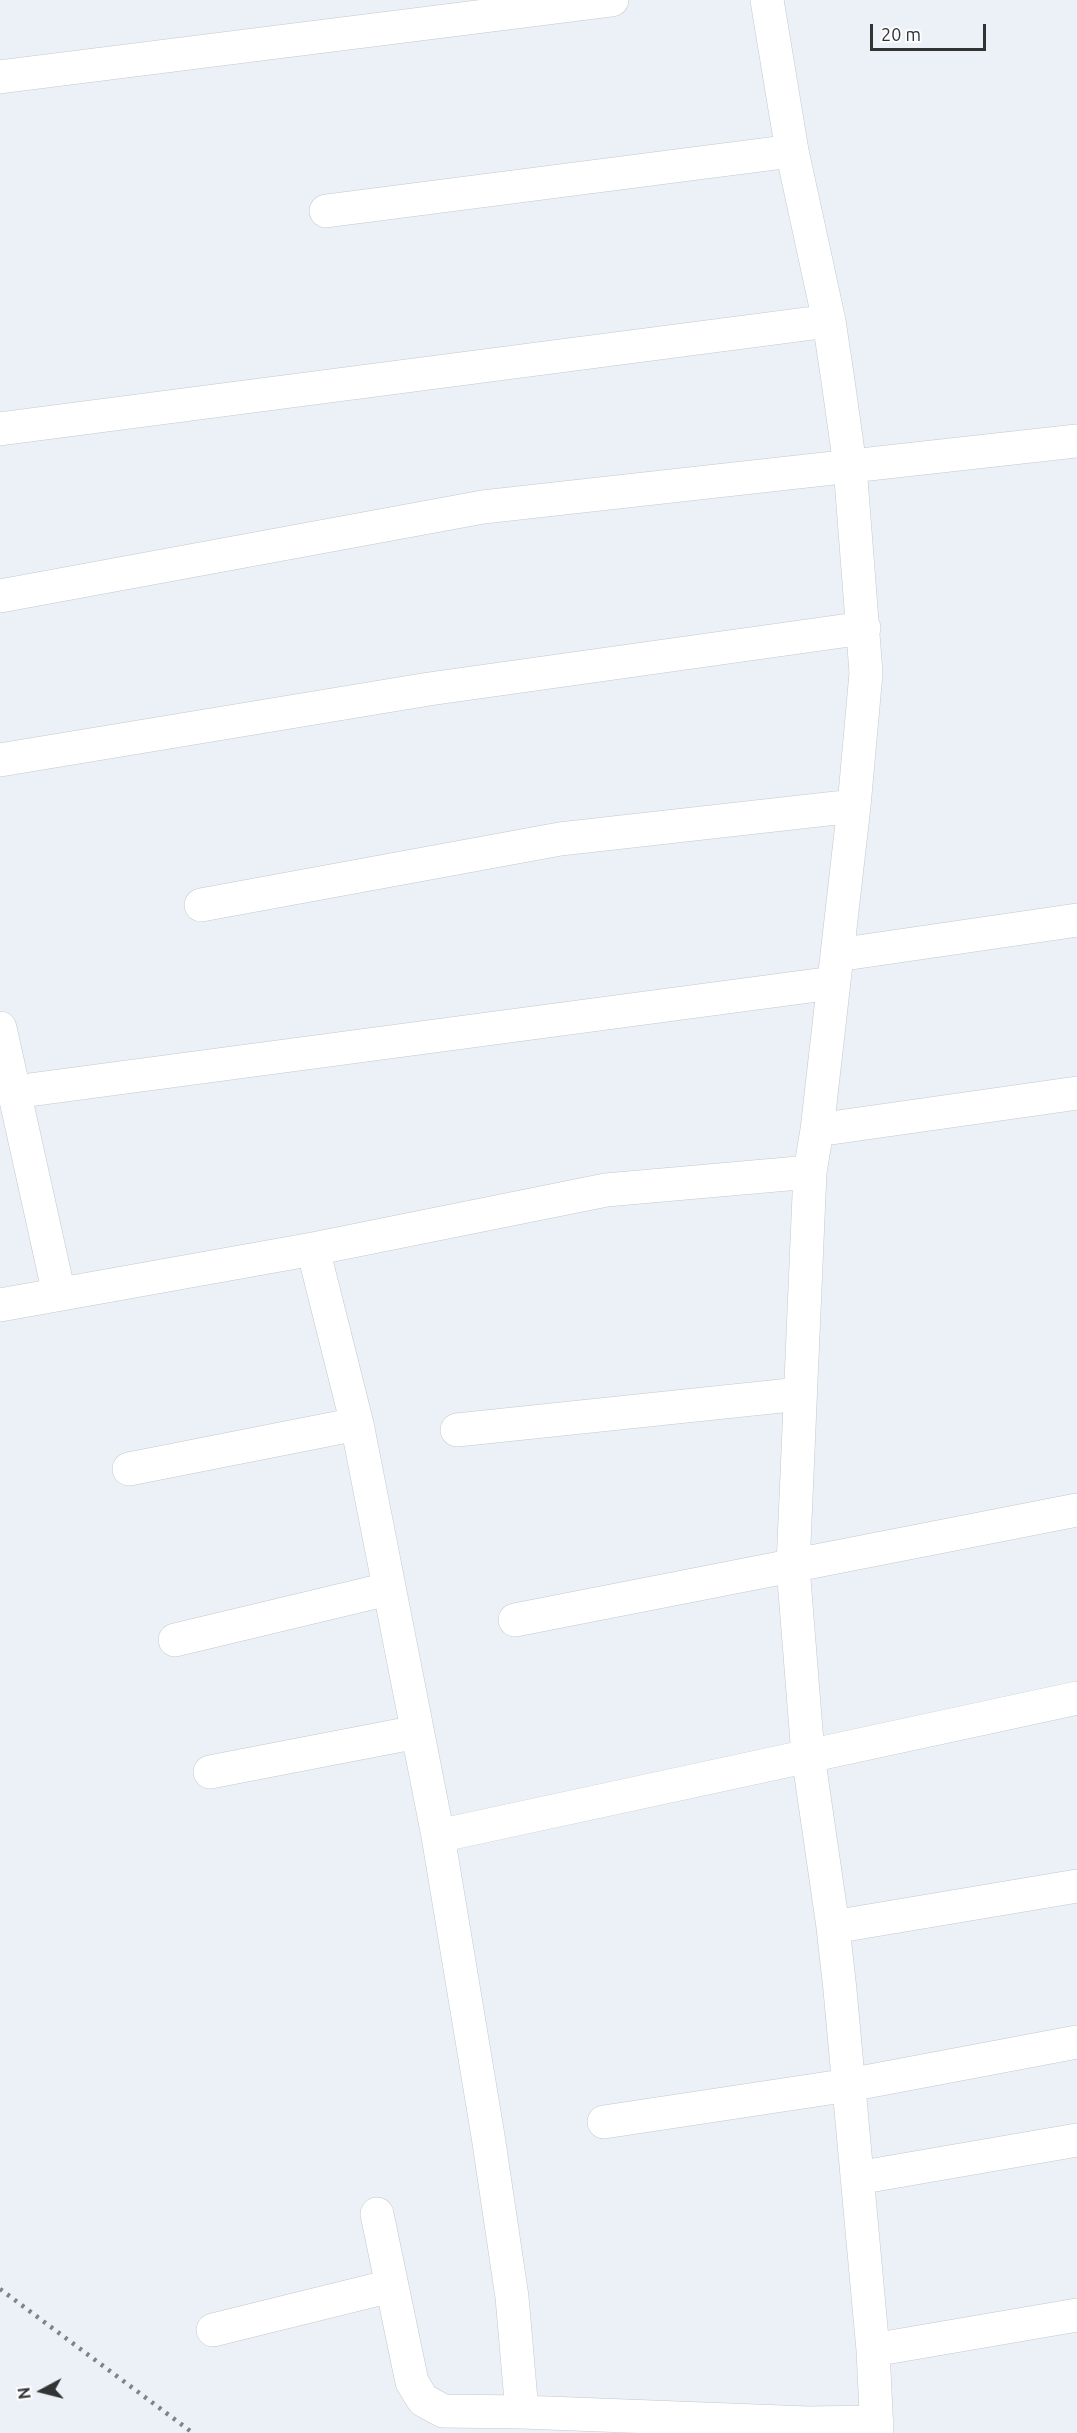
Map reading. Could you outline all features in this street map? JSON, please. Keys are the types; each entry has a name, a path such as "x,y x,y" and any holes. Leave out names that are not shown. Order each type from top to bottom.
{"street":[{"path":"0,78 612,0"},
{"path":"377,2214 412,2382 423,2400 443,2411 522,2412 877,2427 873,2350 849,2085 833,1927 808,1755 793,1567 810,1172 817,1130 854,806 866,673 864,628 850,466 829,321 792,151 767,0"},
{"path":"326,211 792,151"},
{"path":"0,429 829,321"},
{"path":"0,596 483,507 1077,441"},
{"path":"0,760 429,689 864,628"},
{"path":"201,904 560,839 854,806"},
{"path":"14,1092 835,969 1077,920"},
{"path":"0,1028 59,1294"},
{"path":"817,1130 1077,1093"},
{"path":"0,1305 313,1249 606,1190 810,1172"},
{"path":"313,1249 357,1424 438,1836 488,2136 512,2297 522,2412"},
{"path":"457,1430 800,1394"},
{"path":"129,1469 357,1424"},
{"path":"515,1620 1077,1510"},
{"path":"175,1640 388,1589"},
{"path":"438,1836 1077,1698"},
{"path":"210,1772 417,1731"},
{"path":"833,1927 1077,1886"},
{"path":"604,2122 849,2085 1077,2042"},
{"path":"857,2178 1077,2140"},
{"path":"213,2330 391,2286"},
{"path":"873,2350 1077,2315"}],"railway":[{"path":"0,2289 193,2433"}]}
